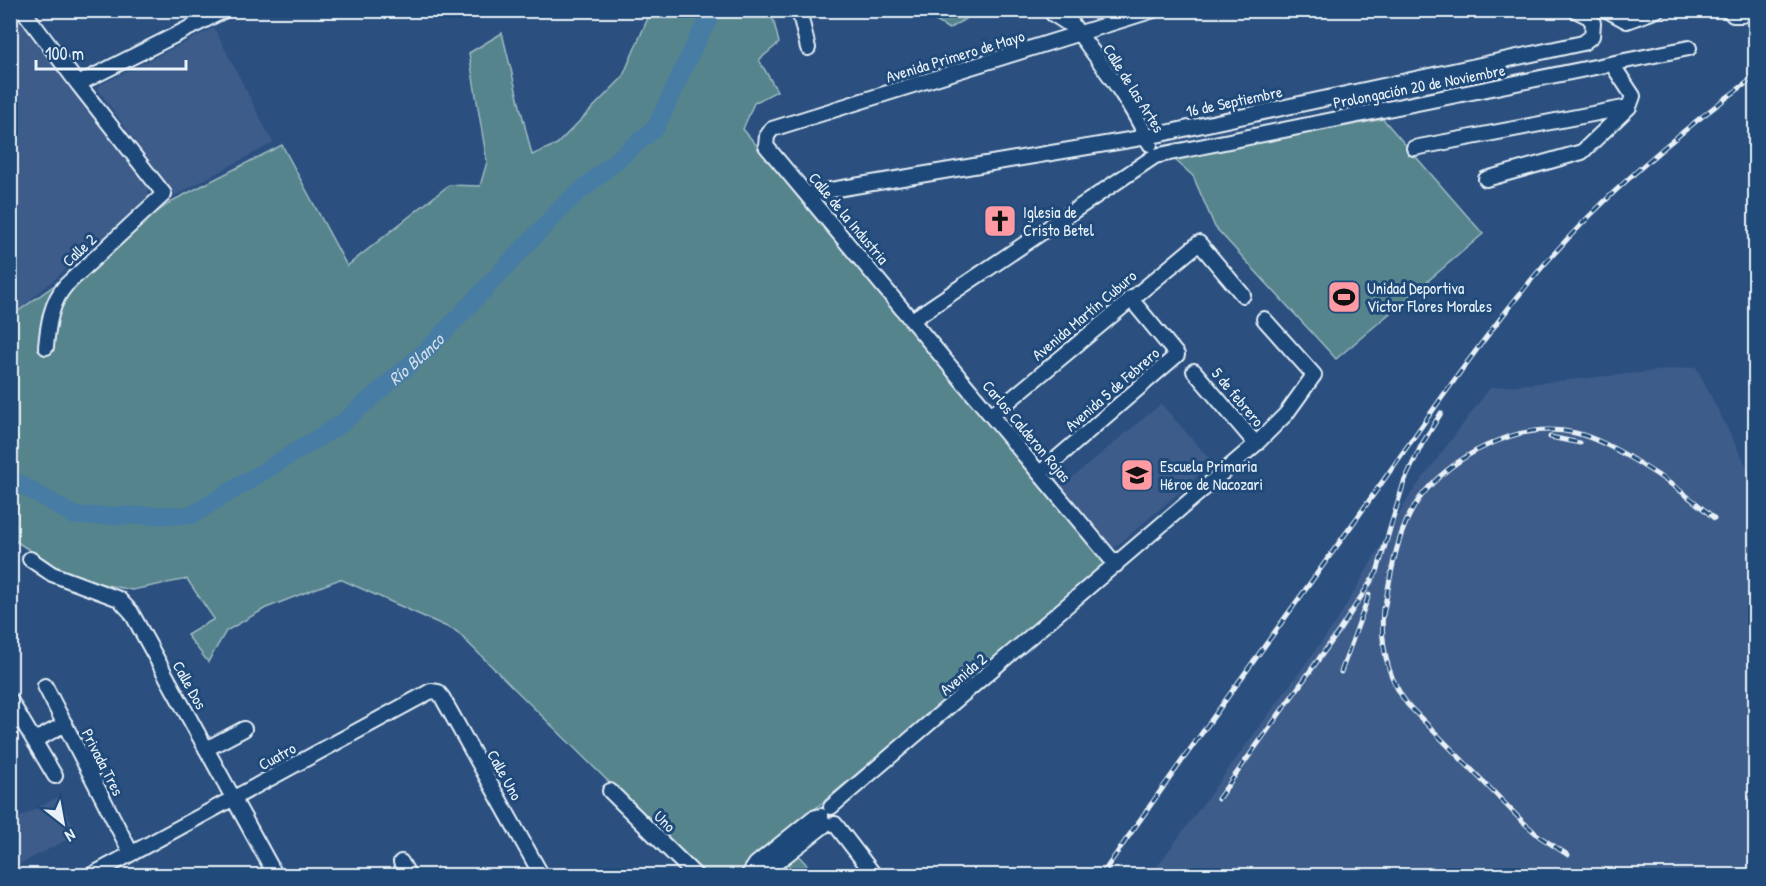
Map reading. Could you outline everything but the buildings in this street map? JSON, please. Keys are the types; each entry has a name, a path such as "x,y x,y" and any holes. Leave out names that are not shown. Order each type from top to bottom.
{"street":[{"path":"23,10 78,84 225,10"},
{"path":"799,10 808,48"},
{"path":"1050,10 1077,31"},
{"name":"Calle de las Artes","path":"1062,10 1121,93 1147,137 1155,156"},
{"name":"Avenida Primero de Mayo","path":"767,136 772,129 1077,31 1154,10"},
{"name":"16 de Septiembre","path":"807,194 1147,137 1583,44 1592,36 1593,23 1575,10"},
{"path":"1607,10 1627,21 1657,10"},
{"path":"1731,13 1742,15 1754,10"},
{"name":"Prolongación 20 de Noviembre","path":"1155,156 1689,48"},
{"path":"1485,179 1582,152 1629,107 1633,96 1612,64"},
{"name":"Calle 2","path":"46,347 48,326 57,295 164,194 78,84"},
{"path":"1414,148 1629,107"},
{"name":"Calle de la Industria","path":"767,136 766,146 912,320"},
{"path":"912,320 1155,156"},
{"name":"Avenida Martín Cuburo","path":"992,414 1199,243 1243,296"},
{"name":"Avenida 5 de Febrero","path":"1040,473 1177,354 1130,298"},
{"name":"Carlos Calderon Rojas","path":"912,320 1116,565"},
{"name":"Avenida 2","path":"828,818 1256,444 1286,414 1314,375 1264,320"},
{"name":"5 de febrero","path":"1194,371 1256,444"},
{"name":"Calle Dos","path":"30,559 52,574 119,599 125,604 276,876"},
{"name":"Privada Tres","path":"45,686 131,853"},
{"name":"Cuatro","path":"90,876 431,691 438,692"},
{"name":"Calle Uno","path":"438,692 542,876"},
{"path":"10,700 55,776"},
{"path":"34,738 41,737 65,724"},
{"path":"207,749 244,729"},
{"name":"Uno","path":"610,791 696,876"},
{"path":"748,876 756,864 813,818 828,818"},
{"path":"763,876 767,870 828,818"},
{"path":"828,818 875,876"},
{"path":"402,862 409,876"}],"shaded area":[{"path":"13,10 146,185 148,198 145,203 11,316 10,11"},
{"path":"214,28 273,143 174,196 98,89 100,85"},
{"path":"1696,367 1755,483 1755,875 1151,875 1337,621 1411,494 1490,388"},
{"name":"Escuela Primaria Héroe de Nacozari","path":"1161,404 1213,463 1112,550 1061,487"},
{"path":"58,797 78,834 14,867 11,861 11,822"}],"green space":[{"path":"972,10 976,12 949,29 921,11"},
{"path":"651,11 777,11 772,14 779,43 759,60 777,91 754,103 743,129 1106,565 736,875 703,875 456,631 340,579 266,608 226,631 208,662 187,635 214,619 187,579 132,590 86,581 52,565 11,538 10,317 174,200 282,145 347,266 449,185 480,186 487,162 469,53 502,33 532,155 557,144 622,78"},
{"name":"Unidad Deportiva Víctor Flores Morales","path":"1383,119 1483,234 1336,359 1215,227 1193,176 1174,159"},
{"path":"797,854 816,875 773,875 780,866"}],"waterway":[{"name":"Río Blanco","path":"10,478 75,516 192,515 341,424 429,348 566,203 656,127 700,34 715,10"}],"railway":[{"path":"1101,876 1459,374 1532,279 1609,196 1695,122 1756,76"},
{"path":"1218,799 1339,631 1377,572 1404,482 1422,444 1441,413"},
{"path":"1383,615 1400,538 1415,505 1442,474 1472,453 1508,437 1526,432 1560,430 1591,438 1621,452 1658,475 1714,518"},
{"path":"1550,437 1580,443"},
{"path":"1341,672 1369,595"},
{"path":"1383,608 1386,659 1394,683 1408,705 1522,821 1540,837 1568,855"}],"place":[{"name":"Iglesia de Cristo Betel","path":"1000,221"},
{"name":"Unidad Deportiva Víctor Flores Morales","path":"1344,297"},
{"name":"Escuela Primaria Héroe de Nacozari","path":"1137,475"}]}
